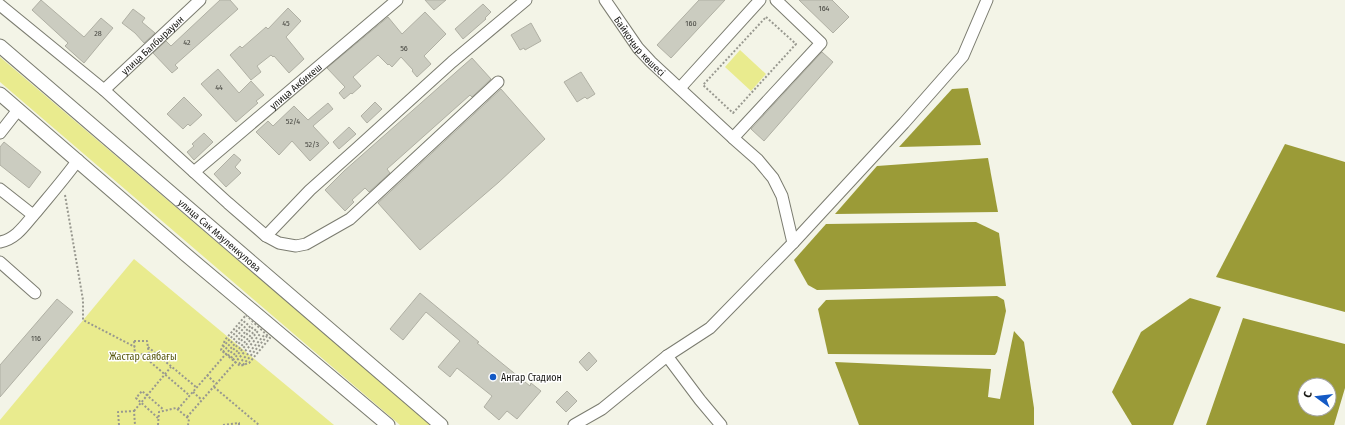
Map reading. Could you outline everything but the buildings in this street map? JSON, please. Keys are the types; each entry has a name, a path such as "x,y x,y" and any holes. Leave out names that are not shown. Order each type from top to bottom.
{"main road":[{"name":"улица Сак Мауленкулова","path":"0,46 441,425"},
{"path":"0,94 388,425"}],"street":[{"name":"улица Балбырауын","path":"104,90 200,0"},
{"name":"улица Акбикеш","path":"194,172 397,0"},
{"path":"266,236 310,190 452,62 526,0"},
{"name":"Байқоңыр көшесі","path":"605,0 638,48 651,62 758,160 773,178 782,196 793,243"},
{"path":"680,88 760,0"},
{"path":"733,138 821,42 776,0"},
{"path":"574,425 602,409 667,356 710,328 793,243 904,123 963,56 987,0"},
{"path":"3,4 104,90 266,236 279,243 296,246 306,244 350,219 498,82"},
{"path":"0,133 18,110"},
{"path":"0,242 6,241 17,234 62,182 78,160"},
{"path":"0,189 33,215"},
{"path":"0,262 35,293"},
{"path":"667,356 721,425"}],"path":[{"path":"766,17 796,44 733,113 704,85 766,17"},
{"path":"62,182 83,300 83,320 135,347"},
{"path":"220,350 225,340 246,315"},
{"path":"220,350 248,318"},
{"path":"178,409 251,320"},
{"path":"224,353 256,324"},
{"path":"228,356 256,324"},
{"path":"234,361 256,324"},
{"path":"187,417 216,384 260,329"},
{"path":"234,361 263,331"},
{"path":"234,361 265,333"},
{"path":"242,365 268,336"},
{"path":"220,350 240,366 249,363 270,338"},
{"path":"134,341 147,341 149,354 135,354 135,347 134,341"},
{"path":"148,347 196,388"},
{"path":"142,354 190,395"},
{"path":"119,425 118,412 134,411 171,367"},
{"path":"207,375 216,384"},
{"path":"214,386 259,425"},
{"path":"158,418 136,398 142,391 164,410"},
{"path":"193,392 202,400"},
{"path":"158,425 159,412 176,408 189,419 188,425"},
{"path":"134,411 135,425"},
{"path":"223,425 239,423 239,425"}],"green space":[{"path":"740,50 766,74 751,91 725,67"},
{"path":"0,57 431,425 400,425 0,82"},
{"name":"Жастар саябағы","path":"134,259 334,425 0,425 0,420"}],"shaded area":[{"path":"968,88 981,145 899,147 952,89"},
{"path":"1285,144 1345,162 1345,312 1216,277"},
{"path":"988,158 998,212 835,214 877,166"},
{"path":"976,222 999,233 1006,286 817,290 808,285 794,260 826,224"},
{"path":"997,296 1004,300 1006,311 997,352 995,355 828,354 818,309 826,300"},
{"path":"1190,298 1221,307 1173,425 1132,425 1112,392 1141,332"},
{"path":"1243,318 1345,344 1345,388 1337,415 1337,377 1297,377 1297,417 1336,417 1334,425 1206,425"},
{"path":"1014,331 1024,342 1034,408 1034,425 859,425 835,362 991,369 988,397 1000,399"}],"place":[{"name":"Ангар Стадион","path":"493,377"}]}
